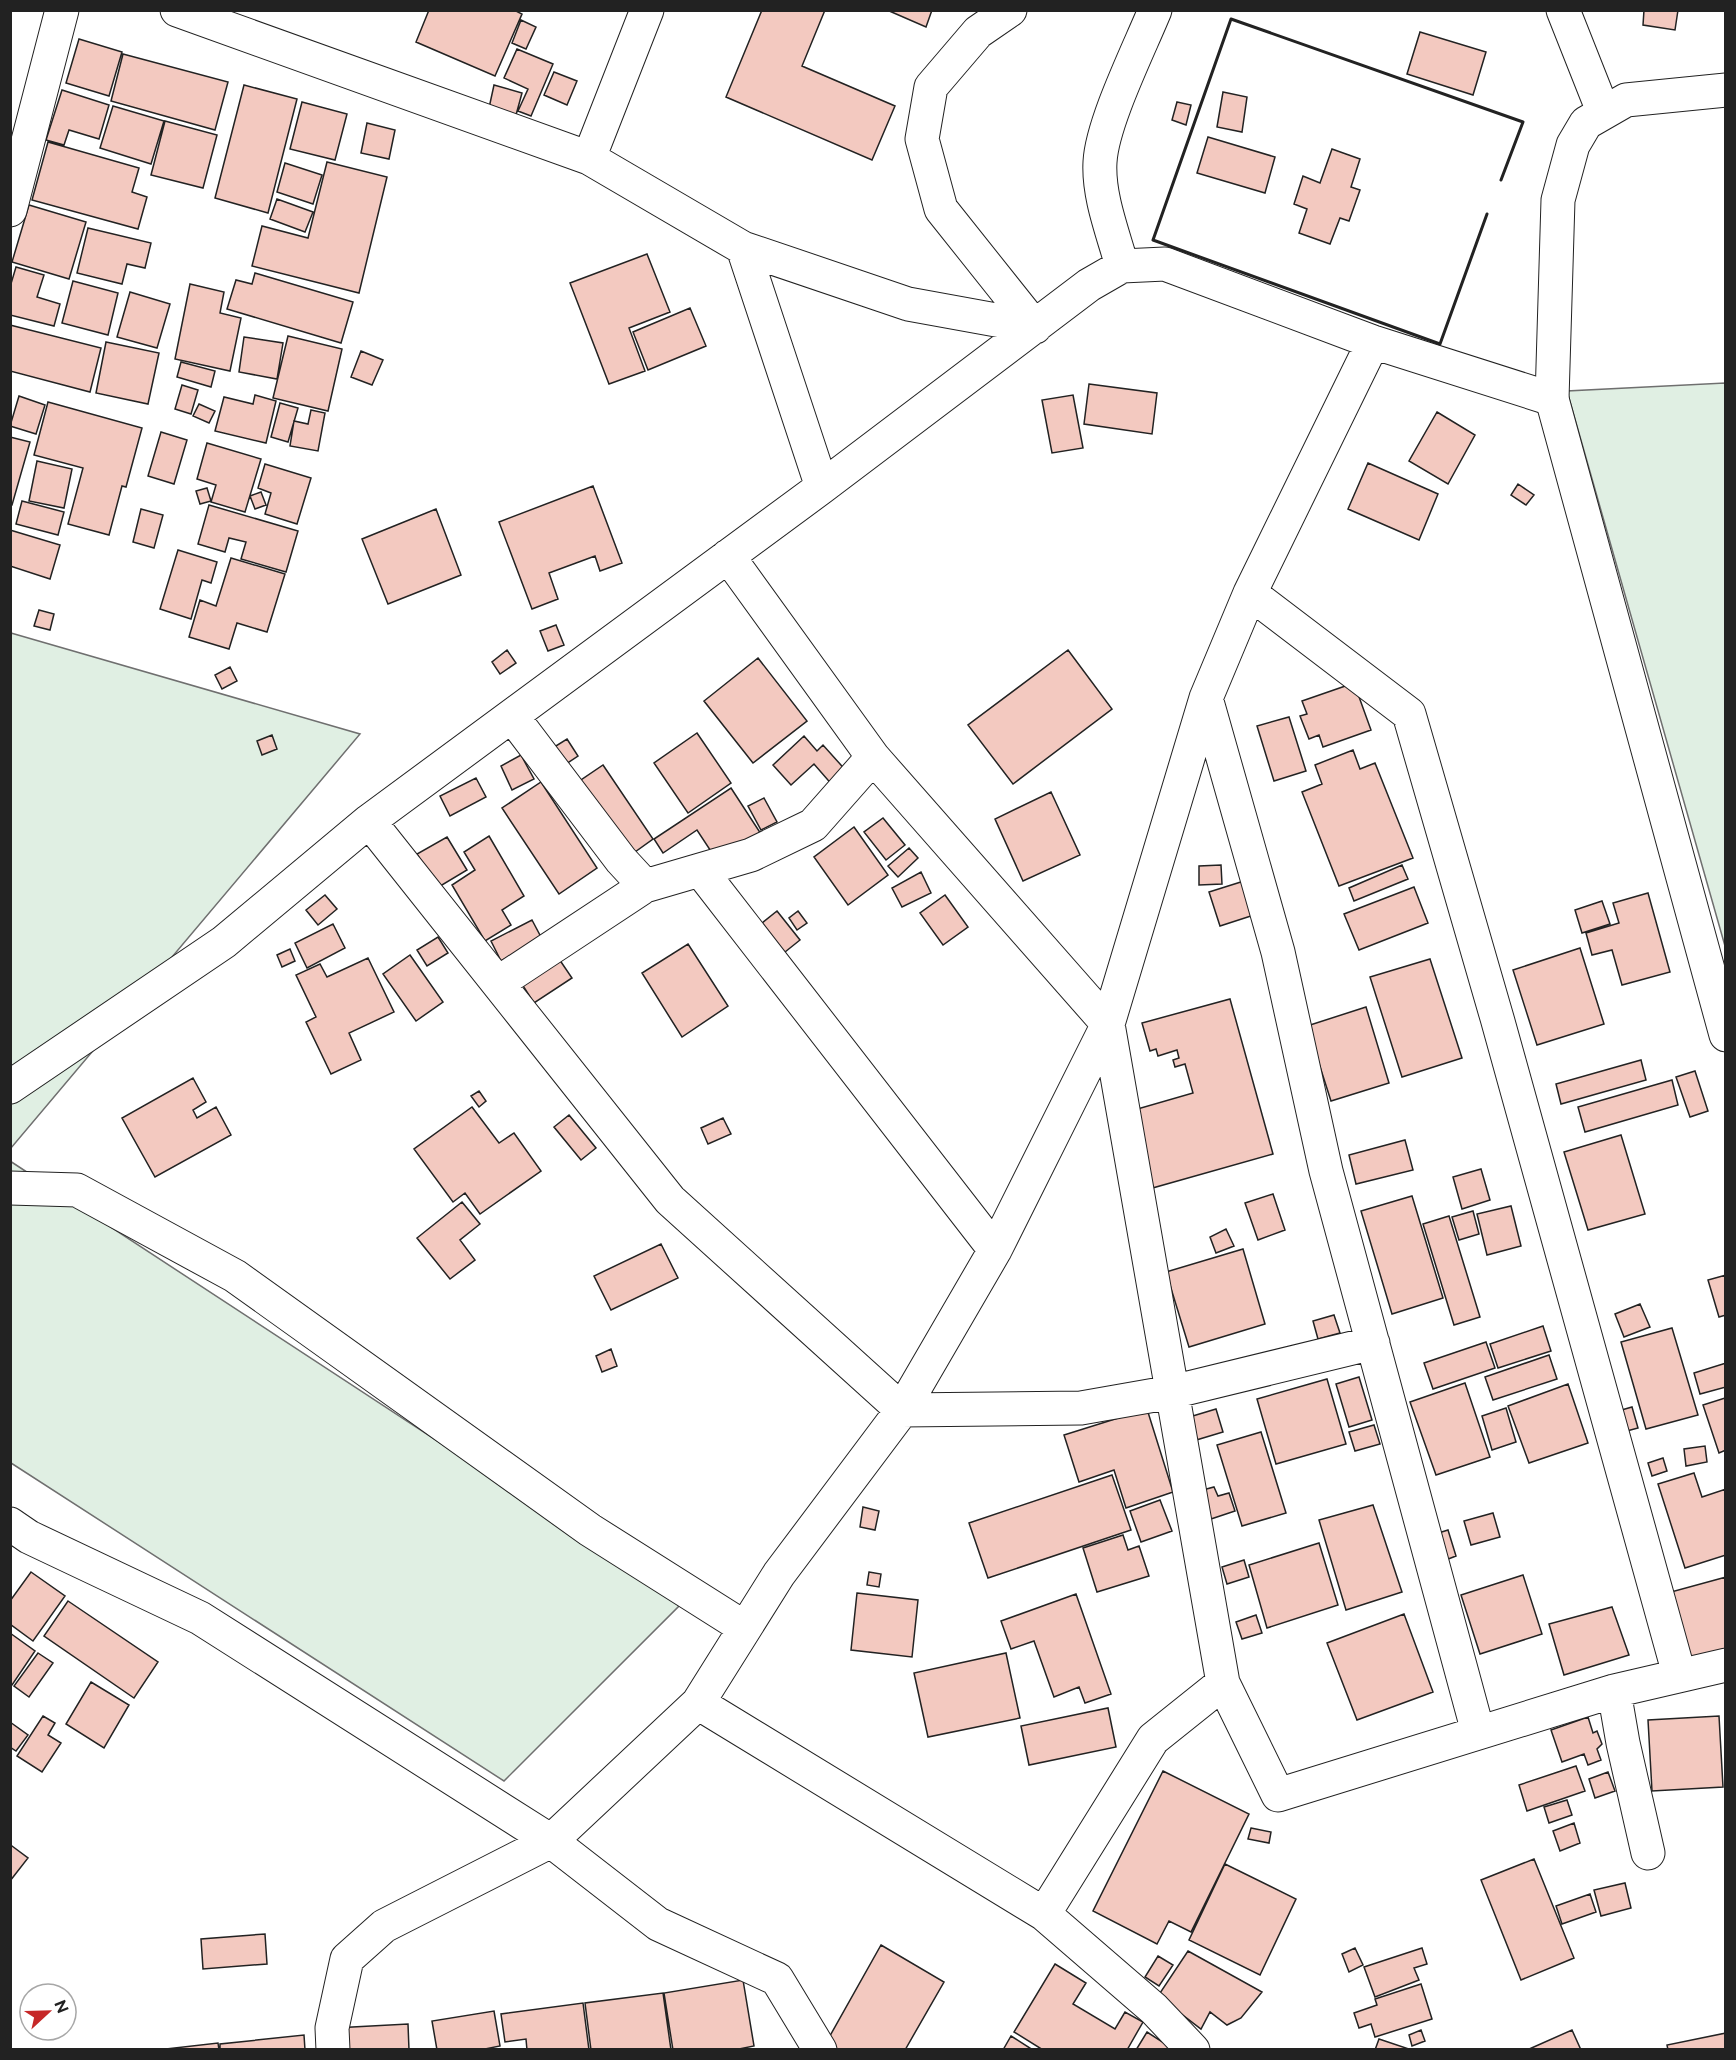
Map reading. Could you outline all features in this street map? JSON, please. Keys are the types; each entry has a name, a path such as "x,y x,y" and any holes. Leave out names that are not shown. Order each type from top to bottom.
{"street":[{"path":"10,210 62,10"},
{"path":"177,10 589,158 743,248 908,304 1035,327"},
{"path":"589,158 647,10"},
{"path":"1010,10 978,32 931,87 922,139 941,209 1035,327"},
{"path":"1122,266 1104,202 1100,162 1111,120 1155,10"},
{"path":"1563,10 1603,111"},
{"path":"1725,90 1635,98 1603,111 1586,123 1573,145 1558,200 1552,399 1725,1035"},
{"path":"743,248 822,487"},
{"path":"10,1087 224,942 369,821 822,487 1089,285 1122,266 1165,264 1373,342 1552,399"},
{"path":"333,2049 332,2028 348,1959 384,1926 551,1841 698,1703 779,1574 902,1410 995,1250 1108,1024 1206,698 1250,593 1373,342"},
{"path":"728,556 873,758 1108,1024 1223,1683 1278,1795 1614,1690 1725,1665"},
{"path":"1250,593 1408,714 1500,1030 1679,1674"},
{"path":"1206,698 1278,952 1326,1171 1478,1732"},
{"path":"512,716 621,860 645,886"},
{"path":"498,983 645,886 751,855 813,825 873,758"},
{"path":"369,821 670,1200 902,1410 1081,1408 1172,1392 1374,1343"},
{"path":"700,871 995,1250"},
{"path":"10,1188 77,1190 235,1276 590,1530 745,1628"},
{"path":"10,1524 29,1537 200,1618 551,1841 658,1924 777,1979 820,2049"},
{"path":"1044,1914 1153,1739 1223,1683"},
{"path":"1614,1690 1623,1743 1648,1852"},
{"path":"698,1703 1044,1914 1154,2009 1193,2049"}],"green space":[{"path":"1725,383 1725,946 1567,391"},
{"path":"11,633 360,734 11,1148"},
{"path":"10,1161 683,1602 504,1781 11,1463"}],"building":[{"path":"429,10 514,10 522,14 495,76 416,42"},
{"path":"762,10 825,10 802,66 895,106 872,160 726,97"},
{"path":"887,10 932,10 926,27"},
{"path":"1644,10 1678,10 1675,30 1643,25"},
{"path":"521,20 536,27 526,49 512,43"},
{"path":"1420,32 1486,52 1473,95 1407,74"},
{"path":"79,39 122,52 109,96 66,83"},
{"path":"517,49 553,64 531,116 518,111 528,89 504,78"},
{"path":"123,54 228,82 215,130 111,101"},
{"path":"554,72 577,81 567,105 544,95"},
{"path":"244,85 297,99 268,213 215,198"},
{"path":"494,85 522,93 516,115 489,108"},
{"path":"62,90 109,105 99,139 69,130 64,145 46,140"},
{"path":"1223,92 1247,97 1242,132 1217,127"},
{"path":"302,102 347,114 335,160 290,149"},
{"path":"1177,102 1191,105 1186,125 1172,120"},
{"path":"113,106 164,121 151,164 100,148"},
{"path":"165,121 217,135 203,188 151,175"},
{"path":"367,123 395,130 389,159 361,153"},
{"path":"1208,137 1275,157 1265,193 1197,173"},
{"path":"48,142 139,168 132,192 147,197 138,229 32,200"},
{"path":"1332,149 1360,159 1351,187 1360,190 1349,221 1340,218 1330,244 1299,233 1307,209 1294,204 1303,176 1320,183"},
{"path":"327,162 387,177 359,293 252,266 262,226 308,238"},
{"path":"285,163 322,175 313,204 277,192"},
{"path":"277,199 313,212 305,232 270,219"},
{"path":"29,205 86,222 69,279 12,262"},
{"path":"88,228 151,243 145,268 127,264 122,284 77,273"},
{"path":"647,254 670,312 629,328 645,371 609,384 570,283"},
{"path":"16,267 44,275 37,297 60,304 54,326 10,315 10,287"},
{"path":"255,273 353,302 341,343 227,309 236,280 252,284"},
{"path":"73,281 118,293 108,335 62,323"},
{"path":"190,284 224,292 220,313 241,318 230,371 175,359"},
{"path":"130,292 170,304 157,348 117,337"},
{"path":"690,308 706,346 648,370 633,332"},
{"path":"10,325 101,348 90,392 10,371"},
{"path":"288,336 342,349 328,411 273,398"},
{"path":"244,337 283,343 277,379 239,372"},
{"path":"106,342 159,353 148,404 96,393"},
{"path":"361,351 383,360 372,385 351,377"},
{"path":"181,362 215,371 211,387 177,377"},
{"path":"1089,384 1157,393 1152,434 1084,424"},
{"path":"182,385 198,390 191,414 175,409"},
{"path":"255,395 276,401 266,443 215,431 224,397 253,404"},
{"path":"1073,395 1083,448 1052,453 1042,400"},
{"path":"19,396 45,405 36,434 10,426"},
{"path":"48,402 142,428 126,487 122,486 109,535 68,524 83,468 34,455"},
{"path":"280,403 298,408 288,442 271,437"},
{"path":"199,404 215,411 209,423 193,416"},
{"path":"311,410 325,413 318,451 290,446 294,421 308,424"},
{"path":"1437,412 1475,435 1448,484 1409,461"},
{"path":"161,432 187,440 174,484 148,476"},
{"path":"10,437 30,442 12,505 10,505"},
{"path":"207,443 261,459 245,512 211,502 216,485 197,479"},
{"path":"37,461 72,469 64,508 29,501"},
{"path":"1368,463 1438,494 1419,540 1348,509"},
{"path":"265,464 311,478 297,524 265,514 271,493 258,488"},
{"path":"1518,484 1534,495 1526,505 1511,495"},
{"path":"593,486 622,563 600,571 595,556 549,573 558,599 532,609 499,522"},
{"path":"207,488 211,501 200,504 196,491"},
{"path":"261,492 266,505 255,509 250,496"},
{"path":"22,501 64,512 58,535 16,524"},
{"path":"209,505 298,531 286,572 241,559 246,542 229,538 225,552 198,544"},
{"path":"141,509 163,515 154,548 133,542"},
{"path":"436,509 461,575 388,604 362,539"},
{"path":"10,530 60,545 50,579 10,566"},
{"path":"178,550 217,562 211,583 202,580 191,619 160,609"},
{"path":"231,558 285,574 267,632 237,623 229,649 189,637 200,600 216,606"},
{"path":"39,610 54,614 50,630 34,626"},
{"path":"556,625 564,645 548,651 540,631"},
{"path":"507,650 516,663 500,674 492,662"},
{"path":"1068,650 1112,709 1013,784 968,725"},
{"path":"758,658 807,721 753,763 704,701"},
{"path":"230,667 237,681 222,689 215,675"},
{"path":"1354,683 1371,730 1323,747 1319,735 1309,739 1300,716 1307,714 1302,701"},
{"path":"1289,717 1306,771 1274,781 1257,726"},
{"path":"697,733 731,783 688,813 654,763"},
{"path":"272,735 277,749 262,755 257,741"},
{"path":"804,736 817,751 823,745 849,774 834,787 814,764 791,785 773,765"},
{"path":"567,739 578,756 563,766 551,749"},
{"path":"1353,750 1360,769 1375,763 1413,858 1339,886 1302,792 1322,784 1315,765"},
{"path":"521,755 534,779 512,790 501,766"},
{"path":"603,765 653,839 628,857 578,782"},
{"path":"476,778 486,797 450,816 440,796"},
{"path":"541,782 597,868 559,894 502,808"},
{"path":"731,788 761,834 718,862 697,830 663,853 654,839"},
{"path":"1051,792 1080,855 1023,881 995,819"},
{"path":"764,798 777,822 761,830 748,806"},
{"path":"883,818 905,845 886,860 864,832"},
{"path":"854,827 888,875 848,905 814,857"},
{"path":"489,836 524,896 502,910 511,925 485,941 452,885 475,870 464,852"},
{"path":"447,837 467,870 437,888 417,854"},
{"path":"909,848 918,858 898,877 888,866"},
{"path":"1221,865 1222,884 1199,885 1199,866"},
{"path":"1402,865 1408,879 1354,901 1349,888"},
{"path":"921,872 931,893 902,907 892,888"},
{"path":"1244,881 1254,915 1220,926 1209,892"},
{"path":"1414,887 1428,923 1359,950 1344,914"},
{"path":"1648,893 1670,972 1622,985 1612,950 1592,955 1586,933 1619,923 1613,903"},
{"path":"325,895 337,909 318,925 306,910"},
{"path":"945,895 968,927 943,945 920,913"},
{"path":"1602,901 1610,924 1582,933 1575,910"},
{"path":"777,911 800,940 780,956 757,927"},
{"path":"798,911 807,923 797,930 789,918"},
{"path":"532,920 542,939 501,961 491,941"},
{"path":"333,924 345,948 307,968 295,943"},
{"path":"438,937 448,953 427,966 417,950"},
{"path":"688,944 728,1006 682,1037 642,973"},
{"path":"1580,948 1604,1024 1537,1045 1513,970"},
{"path":"290,949 295,961 282,967 277,955"},
{"path":"555,953 572,978 534,1003 518,978"},
{"path":"410,955 443,1002 416,1021 383,974"},
{"path":"368,958 394,1012 349,1033 361,1060 331,1074 306,1022 316,1017 296,975 320,964 327,977"},
{"path":"1430,959 1462,1058 1402,1077 1370,977"},
{"path":"1230,999 1273,1154 1149,1189 1127,1112 1193,1093 1185,1064 1175,1067 1173,1060 1179,1058 1177,1050 1158,1056 1156,1049 1150,1051 1142,1023"},
{"path":"1366,1007 1389,1083 1331,1101 1307,1026"},
{"path":"1641,1060 1646,1080 1561,1104 1556,1084"},
{"path":"1695,1071 1708,1111 1690,1117 1676,1077"},
{"path":"193,1078 206,1102 193,1110 197,1118 216,1107 231,1135 155,1177 122,1118"},
{"path":"1672,1080 1678,1105 1585,1132 1578,1107"},
{"path":"479,1091 486,1101 479,1107 471,1096"},
{"path":"472,1107 499,1143 514,1133 541,1171 480,1214 465,1193 453,1202 414,1149"},
{"path":"569,1115 596,1148 581,1160 554,1127"},
{"path":"723,1118 731,1134 708,1144 701,1128"},
{"path":"1621,1135 1645,1214 1588,1230 1564,1152"},
{"path":"1405,1140 1413,1170 1356,1184 1349,1155"},
{"path":"1481,1169 1490,1200 1462,1209 1453,1177"},
{"path":"1273,1194 1285,1230 1258,1240 1245,1203"},
{"path":"1412,1196 1443,1298 1392,1314 1361,1211"},
{"path":"462,1202 480,1224 460,1240 475,1260 450,1279 417,1238"},
{"path":"1511,1206 1521,1246 1487,1255 1477,1214"},
{"path":"1473,1211 1479,1234 1459,1240 1452,1217"},
{"path":"1449,1216 1480,1317 1454,1325 1423,1224"},
{"path":"1226,1229 1234,1246 1216,1253 1210,1237"},
{"path":"661,1244 678,1278 611,1310 594,1276"},
{"path":"1243,1249 1265,1324 1189,1347 1166,1272"},
{"path":"1726,1275 1726,1315 1719,1317 1708,1280"},
{"path":"1640,1304 1650,1327 1624,1337 1615,1314"},
{"path":"1334,1315 1340,1333 1318,1339 1313,1321"},
{"path":"1543,1326 1551,1351 1498,1368 1490,1344"},
{"path":"1672,1328 1698,1415 1646,1429 1621,1342"},
{"path":"1486,1342 1495,1368 1433,1389 1424,1363"},
{"path":"611,1349 617,1366 602,1372 596,1356"},
{"path":"1549,1355 1557,1379 1493,1400 1485,1377"},
{"path":"1726,1363 1726,1387 1700,1394 1694,1373"},
{"path":"1359,1377 1372,1420 1349,1427 1336,1384"},
{"path":"1327,1379 1346,1444 1276,1464 1257,1399"},
{"path":"1465,1383 1490,1457 1436,1475 1410,1402"},
{"path":"1568,1384 1588,1443 1529,1463 1508,1406"},
{"path":"1725,1398 1726,1450 1719,1453 1703,1405"},
{"path":"1632,1407 1638,1428 1623,1432 1618,1411"},
{"path":"1506,1408 1516,1442 1492,1450 1482,1416"},
{"path":"1147,1409 1173,1492 1126,1508 1114,1470 1079,1482 1064,1435"},
{"path":"1216,1409 1223,1432 1193,1441 1186,1418"},
{"path":"1374,1425 1380,1444 1355,1451 1349,1432"},
{"path":"1261,1432 1286,1513 1242,1526 1217,1445"},
{"path":"1705,1446 1707,1462 1686,1466 1684,1449"},
{"path":"1663,1458 1667,1471 1652,1476 1648,1463"},
{"path":"1694,1473 1702,1497 1726,1489 1726,1555 1685,1568 1658,1484"},
{"path":"1112,1475 1131,1530 988,1578 969,1523"},
{"path":"1214,1487 1218,1496 1229,1493 1235,1511 1208,1520 1199,1491"},
{"path":"1160,1500 1172,1531 1141,1542 1130,1511"},
{"path":"1373,1505 1402,1592 1346,1610 1319,1520"},
{"path":"863,1507 879,1511 875,1530 860,1527"},
{"path":"1493,1513 1500,1537 1471,1545 1464,1521"},
{"path":"1448,1530 1456,1556 1438,1563 1429,1536"},
{"path":"1123,1535 1128,1550 1139,1546 1149,1576 1097,1592 1083,1548"},
{"path":"1319,1543 1338,1605 1267,1628 1249,1565"},
{"path":"1244,1560 1249,1577 1227,1584 1222,1567"},
{"path":"31,1572 65,1596 33,1641 10,1624 10,1601"},
{"path":"869,1572 881,1574 879,1587 867,1585"},
{"path":"1523,1575 1542,1634 1480,1654 1461,1595"},
{"path":"1726,1577 1726,1651 1689,1661 1671,1592"},
{"path":"857,1593 918,1600 912,1657 851,1650"},
{"path":"1076,1594 1111,1694 1085,1703 1079,1687 1054,1697 1034,1641 1011,1649 1001,1621"},
{"path":"68,1601 158,1662 134,1698 44,1636"},
{"path":"1612,1607 1629,1655 1564,1675 1549,1624"},
{"path":"1404,1614 1433,1692 1357,1720 1327,1643"},
{"path":"1256,1615 1262,1633 1242,1639 1236,1622"},
{"path":"10,1633 35,1651 12,1685 10,1685"},
{"path":"38,1653 53,1663 29,1697 14,1686"},
{"path":"1006,1653 1020,1718 928,1737 914,1673"},
{"path":"91,1682 129,1705 104,1748 66,1724"},
{"path":"1108,1708 1116,1747 1029,1765 1021,1726"},
{"path":"43,1716 55,1723 48,1735 61,1743 42,1772 17,1756"},
{"path":"1719,1716 1723,1787 1652,1791 1648,1720"},
{"path":"1588,1717 1593,1733 1597,1731 1602,1744 1597,1749 1601,1760 1588,1765 1584,1754 1562,1762 1551,1730"},
{"path":"10,1722 28,1735 16,1751 10,1747"},
{"path":"1576,1766 1585,1791 1527,1811 1519,1785"},
{"path":"1163,1771 1249,1814 1191,1932 1169,1921 1157,1944 1093,1911"},
{"path":"1608,1772 1615,1791 1595,1798 1589,1779"},
{"path":"1567,1800 1572,1815 1549,1823 1544,1807"},
{"path":"1574,1823 1580,1843 1560,1851 1553,1831"},
{"path":"1251,1828 1271,1832 1269,1843 1248,1839"},
{"path":"12,1846 28,1858 10,1881 10,1848"},
{"path":"1534,1859 1574,1958 1521,1980 1481,1880"},
{"path":"1225,1864 1296,1899 1260,1975 1189,1940"},
{"path":"1625,1883 1631,1908 1601,1916 1594,1890"},
{"path":"1590,1894 1596,1912 1562,1924 1556,1906"},
{"path":"265,1934 267,1964 203,1969 201,1939"},
{"path":"881,1945 944,1982 905,2050 822,2050"},
{"path":"1355,1948 1363,1965 1349,1972 1342,1954"},
{"path":"1422,1948 1427,1964 1414,1968 1419,1980 1375,1997 1364,1967"},
{"path":"1188,1951 1262,1992 1241,2018 1227,2025 1210,2012 1201,2029 1158,1996"},
{"path":"1158,1956 1173,1965 1159,1986 1145,1977"},
{"path":"1055,1964 1086,1983 1073,2004 1115,2029 1125,2012 1143,2022 1127,2050 1043,2050 1014,2032"},
{"path":"743,1980 754,2046 734,2050 673,2050 664,1993"},
{"path":"1421,1984 1432,2019 1375,2037 1371,2024 1359,2028 1354,2013 1377,2005 1375,1999"},
{"path":"663,1993 671,2050 591,2050 585,2003"},
{"path":"583,2003 589,2050 527,2050 526,2039 505,2042 501,2014"},
{"path":"494,2011 500,2046 480,2050 437,2050 432,2021"},
{"path":"408,2024 409,2050 335,2050 334,2028"},
{"path":"1421,2030 1425,2041 1412,2046 1409,2035"},
{"path":"1572,2030 1581,2050 1527,2050"},
{"path":"1147,2032 1175,2050 1136,2050"},
{"path":"1726,2033 1726,2050 1668,2050 1667,2045"},
{"path":"304,2035 305,2050 220,2050 220,2044"},
{"path":"1011,2036 1033,2050 1003,2050"},
{"path":"1379,2039 1409,2049 1375,2050"},
{"path":"218,2043 219,2050 157,2050"}],"wall":[{"path":"1487,214 1440,344 1153,240 1231,19 1523,122 1501,180"}]}
